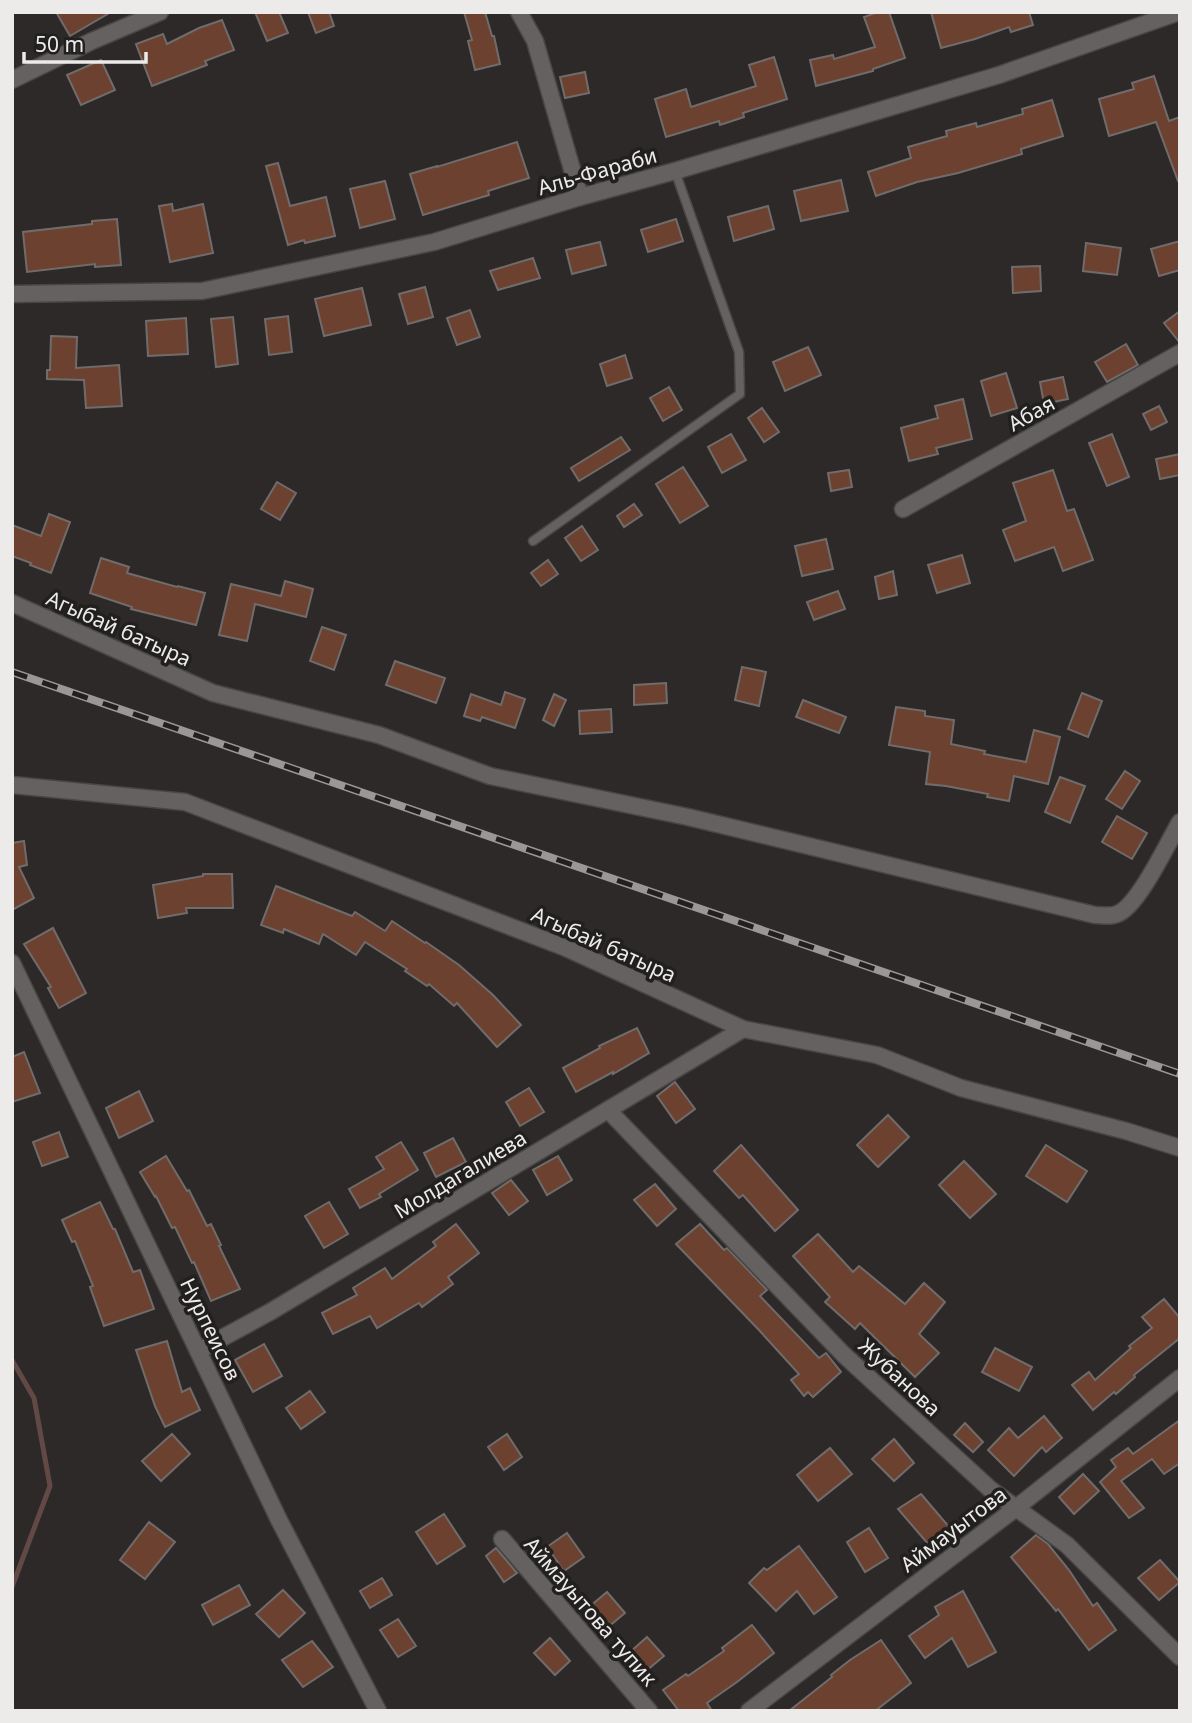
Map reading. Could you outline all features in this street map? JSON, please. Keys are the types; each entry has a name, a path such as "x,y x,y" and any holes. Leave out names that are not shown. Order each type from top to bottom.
{"street":[{"path":"12,80 160,12"},
{"path":"519,12 536,41 580,197"},
{"name":"Аль-Фараби","path":"12,295 202,291 434,242 999,75 1179,12"},
{"name":"Абая","path":"903,509 1180,353"},
{"name":"Агыбай батыра","path":"12,603 213,693 380,735 490,776 688,817 1095,915 1116,915 1127,908 1138,895 1180,821"},
{"name":"Агыбай батыра","path":"12,785 185,802 566,948 743,1029 877,1055 961,1088 1126,1131 1180,1148"},
{"name":"Нурпеисов","path":"12,963 279,1520 378,1711"},
{"name":"Молдагалиева","path":"198,1351 270,1312 743,1029"},
{"name":"Жубанова","path":"608,1110 843,1354 989,1489 1067,1545 1180,1657"},
{"name":"Аймауытова","path":"749,1711 1016,1508 1180,1378"},
{"name":"Аймауытова тупик","path":"502,1539 649,1711"}],"lane":[{"path":"533,541 740,394 739,352 674,171"}],"building":[{"path":"56,12 111,12 70,36"},
{"path":"255,12 279,12 288,33 267,41"},
{"path":"308,12 329,12 334,26 316,33"},
{"path":"464,12 485,12 500,64 475,70 468,41 472,40"},
{"path":"878,12 889,12 905,58 873,71 816,86 810,60 833,55 834,59 875,47 864,17"},
{"path":"931,12 1029,12 1033,25 1011,32 1009,27 941,48"},
{"path":"222,20 234,50 205,61 207,65 152,86 136,44 163,34 167,44"},
{"path":"774,57 787,99 743,113 744,117 720,125 719,121 666,137 655,99 686,89 691,107 756,86 749,65"},
{"path":"101,60 115,90 81,105 67,75"},
{"path":"585,72 589,93 565,98 560,77"},
{"path":"1154,76 1169,121 1180,117 1180,181 1156,122 1109,136 1099,99 1134,89 1132,83"},
{"path":"1052,100 1063,136 1021,149 1022,154 917,182 876,196 868,172 911,158 908,147 947,136 946,131 976,123 977,127 1023,114 1022,109"},
{"path":"517,142 529,178 488,191 489,195 423,215 410,174"},
{"path":"278,163 290,206 326,197 335,236 288,245 266,166"},
{"path":"841,180 848,211 801,221 794,191"},
{"path":"385,181 395,219 360,228 350,189"},
{"path":"172,204 173,211 203,204 213,253 170,262 159,206"},
{"path":"768,206 774,229 734,241 728,217"},
{"path":"117,219 121,265 95,267 95,264 27,272 23,232"},
{"path":"676,219 683,241 648,252 641,230"},
{"path":"1180,241 1180,270 1159,276 1151,249"},
{"path":"600,242 606,265 572,274 566,250"},
{"path":"1086,243 1121,248 1117,275 1083,271"},
{"path":"533,258 540,278 498,290 490,271"},
{"path":"1040,266 1041,291 1013,293 1012,267"},
{"path":"425,287 433,317 408,324 399,294"},
{"path":"362,288 371,325 324,336 315,299"},
{"path":"470,310 480,337 457,345 447,318"},
{"path":"1180,311 1180,343 1164,323"},
{"path":"288,316 292,352 269,355 265,319"},
{"path":"233,317 238,364 216,367 211,319"},
{"path":"186,318 188,354 148,356 146,321"},
{"path":"51,336 77,337 76,368 119,365 122,406 86,408 84,380 47,379 47,370 50,370"},
{"path":"1126,344 1138,365 1107,382 1095,362"},
{"path":"808,347 821,375 785,391 773,362"},
{"path":"625,355 632,378 607,386 600,364"},
{"path":"1006,373 1017,408 991,416 981,381"},
{"path":"1063,377 1068,399 1044,404 1040,382"},
{"path":"669,387 682,410 663,421 650,398"},
{"path":"963,399 972,439 936,448 938,454 909,461 901,428 938,418 935,406"},
{"path":"1159,406 1167,422 1151,430 1143,414"},
{"path":"762,408 779,432 764,442 748,418"},
{"path":"731,434 746,460 722,473 708,447"},
{"path":"1112,434 1129,477 1107,486 1089,443"},
{"path":"621,437 630,450 579,481 571,468"},
{"path":"1180,454 1180,475 1160,479 1156,459"},
{"path":"683,467 708,506 680,523 656,484"},
{"path":"849,470 852,487 831,491 828,473"},
{"path":"1053,470 1067,511 1074,509 1093,560 1063,571 1054,547 1015,561 1003,530 1026,521 1013,483"},
{"path":"277,482 296,493 280,520 261,509"},
{"path":"634,504 642,515 624,527 617,516"},
{"path":"49,514 70,522 51,573 12,556 12,525 41,536"},
{"path":"582,526 598,550 581,561 565,538"},
{"path":"826,539 833,569 802,576 795,546"},
{"path":"962,555 970,583 937,593 928,565"},
{"path":"101,558 129,567 127,573 205,593 196,625 131,609 132,607 90,593"},
{"path":"548,560 558,574 541,586 531,573"},
{"path":"893,571 897,595 879,599 875,577"},
{"path":"285,581 313,589 306,617 255,604 247,641 219,635 231,584 281,596"},
{"path":"838,591 845,609 814,620 807,602"},
{"path":"322,627 346,635 334,670 310,661"},
{"path":"395,661 445,678 436,703 386,685"},
{"path":"742,667 766,672 759,706 735,700"},
{"path":"666,683 667,703 634,705 634,685"},
{"path":"505,692 525,699 515,728 482,717 480,721 464,716 471,694 501,705"},
{"path":"1082,693 1102,701 1088,737 1068,729"},
{"path":"554,694 566,700 554,726 543,720"},
{"path":"803,700 846,717 839,733 796,717"},
{"path":"896,707 925,711 925,716 954,720 951,744 1026,762 1034,730 1060,737 1048,784 1014,776 1009,801 987,797 988,794 926,784 930,752 889,745"},
{"path":"611,709 612,732 580,734 579,711"},
{"path":"1125,771 1140,781 1122,809 1106,799"},
{"path":"1060,777 1085,786 1070,823 1045,812"},
{"path":"1117,816 1147,833 1132,859 1102,842"},
{"path":"24,841 27,865 19,867 34,898 12,910 12,843"},
{"path":"203,874 232,874 233,908 186,908 187,913 158,918 153,885"},
{"path":"276,886 352,916 355,912 385,931 392,921 459,965 521,1025 497,1047 457,1003 454,1006 429,984 427,986 405,971 407,969 365,942 356,955 323,934 319,944 284,929 283,933 261,925"},
{"path":"53,928 86,993 59,1008 48,988 51,987 24,944"},
{"path":"637,1028 649,1053 576,1092 563,1068 600,1048 599,1046"},
{"path":"24,1052 40,1093 12,1102 12,1057"},
{"path":"675,1082 695,1109 676,1123 657,1096"},
{"path":"529,1088 544,1112 520,1126 506,1102"},
{"path":"139,1091 153,1121 119,1138 106,1108"},
{"path":"888,1115 909,1137 878,1167 857,1145"},
{"path":"59,1132 68,1157 42,1166 33,1142"},
{"path":"453,1138 466,1162 436,1177 424,1153"},
{"path":"401,1142 418,1170 379,1194 381,1197 360,1208 349,1189 384,1169 376,1157"},
{"path":"741,1145 798,1210 775,1231 743,1195 739,1198 714,1171"},
{"path":"1046,1145 1087,1171 1067,1202 1026,1176"},
{"path":"166,1156 187,1191 189,1190 207,1226 211,1224 240,1289 211,1301 175,1227 172,1228 140,1172"},
{"path":"558,1156 572,1180 547,1195 533,1170"},
{"path":"964,1161 996,1194 970,1218 939,1185"},
{"path":"511,1180 528,1201 509,1215 492,1193"},
{"path":"655,1184 676,1209 657,1226 634,1200"},
{"path":"100,1202 133,1272 140,1270 154,1309 104,1326 90,1287 93,1286 75,1241 72,1242 62,1220"},
{"path":"329,1202 348,1234 324,1248 305,1216"},
{"path":"456,1224 479,1253 448,1277 453,1284 422,1307 419,1303 377,1328 370,1316 333,1334 322,1313 357,1295 353,1288 385,1268 392,1279 436,1246 433,1242"},
{"path":"700,1224 767,1290 760,1296 819,1358 826,1353 841,1372 813,1397 808,1392 804,1396 791,1380 799,1374 676,1244"},
{"path":"818,1234 853,1272 859,1266 905,1304 924,1283 945,1302 919,1334 939,1353 915,1377 860,1323 855,1329 825,1302 830,1297 793,1256"},
{"path":"1164,1299 1180,1318 1180,1338 1134,1375 1135,1377 1116,1394 1114,1392 1093,1410 1072,1385 1089,1372 1095,1380 1131,1348 1129,1346 1152,1328 1142,1317"},
{"path":"167,1341 182,1392 190,1388 200,1410 165,1427 136,1350"},
{"path":"264,1344 282,1376 253,1392 235,1360"},
{"path":"995,1348 1032,1367 1019,1391 982,1372"},
{"path":"310,1391 325,1412 301,1429 286,1408"},
{"path":"1044,1416 1062,1438 1046,1452 1042,1447 1014,1476 988,1450 1009,1428 1018,1438"},
{"path":"1180,1420 1180,1463 1164,1474 1152,1459 1121,1481 1144,1508 1129,1518 1100,1482 1116,1467 1111,1460 1128,1448 1133,1454"},
{"path":"965,1423 983,1442 973,1452 954,1435"},
{"path":"172,1434 190,1454 161,1481 142,1461"},
{"path":"507,1434 522,1457 504,1470 488,1447"},
{"path":"894,1439 914,1463 894,1481 872,1459"},
{"path":"830,1448 852,1474 818,1501 797,1475"},
{"path":"1083,1474 1099,1491 1074,1514 1059,1497"},
{"path":"921,1494 950,1528 929,1545 898,1509"},
{"path":"444,1514 465,1546 437,1564 416,1532"},
{"path":"149,1522 175,1542 145,1579 120,1560"},
{"path":"869,1528 888,1558 865,1572 847,1542"},
{"path":"567,1533 584,1557 564,1571 547,1547"},
{"path":"1036,1535 1048,1544 1093,1606 1097,1603 1116,1630 1089,1650 1058,1609 1056,1611 1011,1557"},
{"path":"799,1546 837,1597 814,1614 797,1591 776,1611 749,1583 764,1568 767,1570"},
{"path":"496,1548 517,1573 504,1582 486,1556"},
{"path":"1160,1560 1180,1582 1159,1600 1138,1578"},
{"path":"382,1578 392,1595 370,1608 360,1591"},
{"path":"239,1585 250,1605 213,1625 202,1605"},
{"path":"283,1590 305,1613 279,1637 256,1614"},
{"path":"963,1591 996,1652 968,1667 952,1638 925,1658 909,1636 939,1615 935,1607"},
{"path":"607,1592 625,1613 607,1628 589,1607"},
{"path":"398,1619 416,1646 398,1657 380,1630"},
{"path":"752,1625 774,1653 707,1703 712,1711 679,1711 663,1690 724,1651 722,1648"},
{"path":"647,1637 664,1656 646,1671 630,1652"},
{"path":"550,1638 570,1661 555,1675 534,1653"},
{"path":"881,1640 911,1683 875,1711 789,1711 850,1660"},
{"path":"312,1641 333,1667 303,1687 282,1660"}],"waterway":[{"path":"12,1360 34,1398 50,1486 12,1587"}],"railway":[{"path":"12,672 1180,1074"}]}
